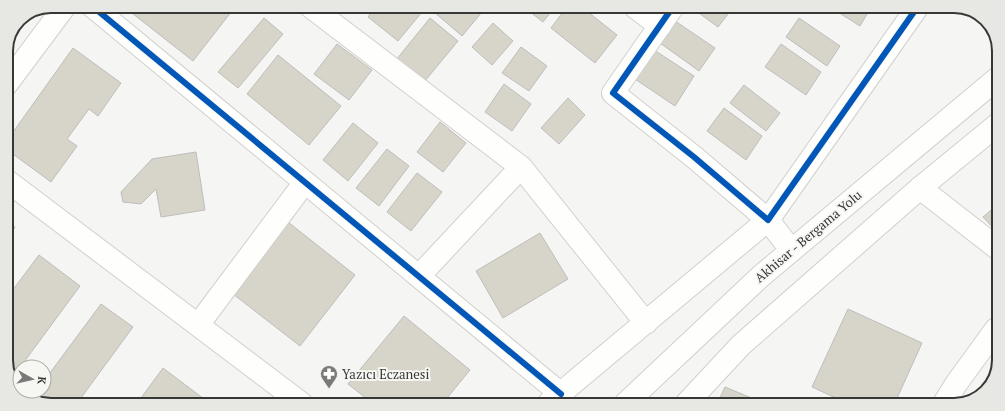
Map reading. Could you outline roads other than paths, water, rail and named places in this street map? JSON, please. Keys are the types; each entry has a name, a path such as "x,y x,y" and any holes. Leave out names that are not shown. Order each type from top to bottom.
{"street":[{"path":"13,76 60,13"},
{"path":"100,13 419,276 553,398"},
{"path":"320,13 521,167 646,323"},
{"path":"643,13 660,26"},
{"path":"669,13 613,93 694,157 768,220 791,250"},
{"path":"555,398 768,220 913,13"},
{"name":"Akhisar - Bergama Yolu","path":"631,398 761,276 992,83"},
{"path":"692,398 741,345 920,188 992,129"},
{"path":"419,276 521,167"},
{"path":"198,325 305,182"},
{"path":"13,185 294,398"},
{"path":"920,188 992,244"},
{"path":"947,398 992,334"}],"place":[{"name":"Yazıcı Eczanesi","path":"329,389"}]}
